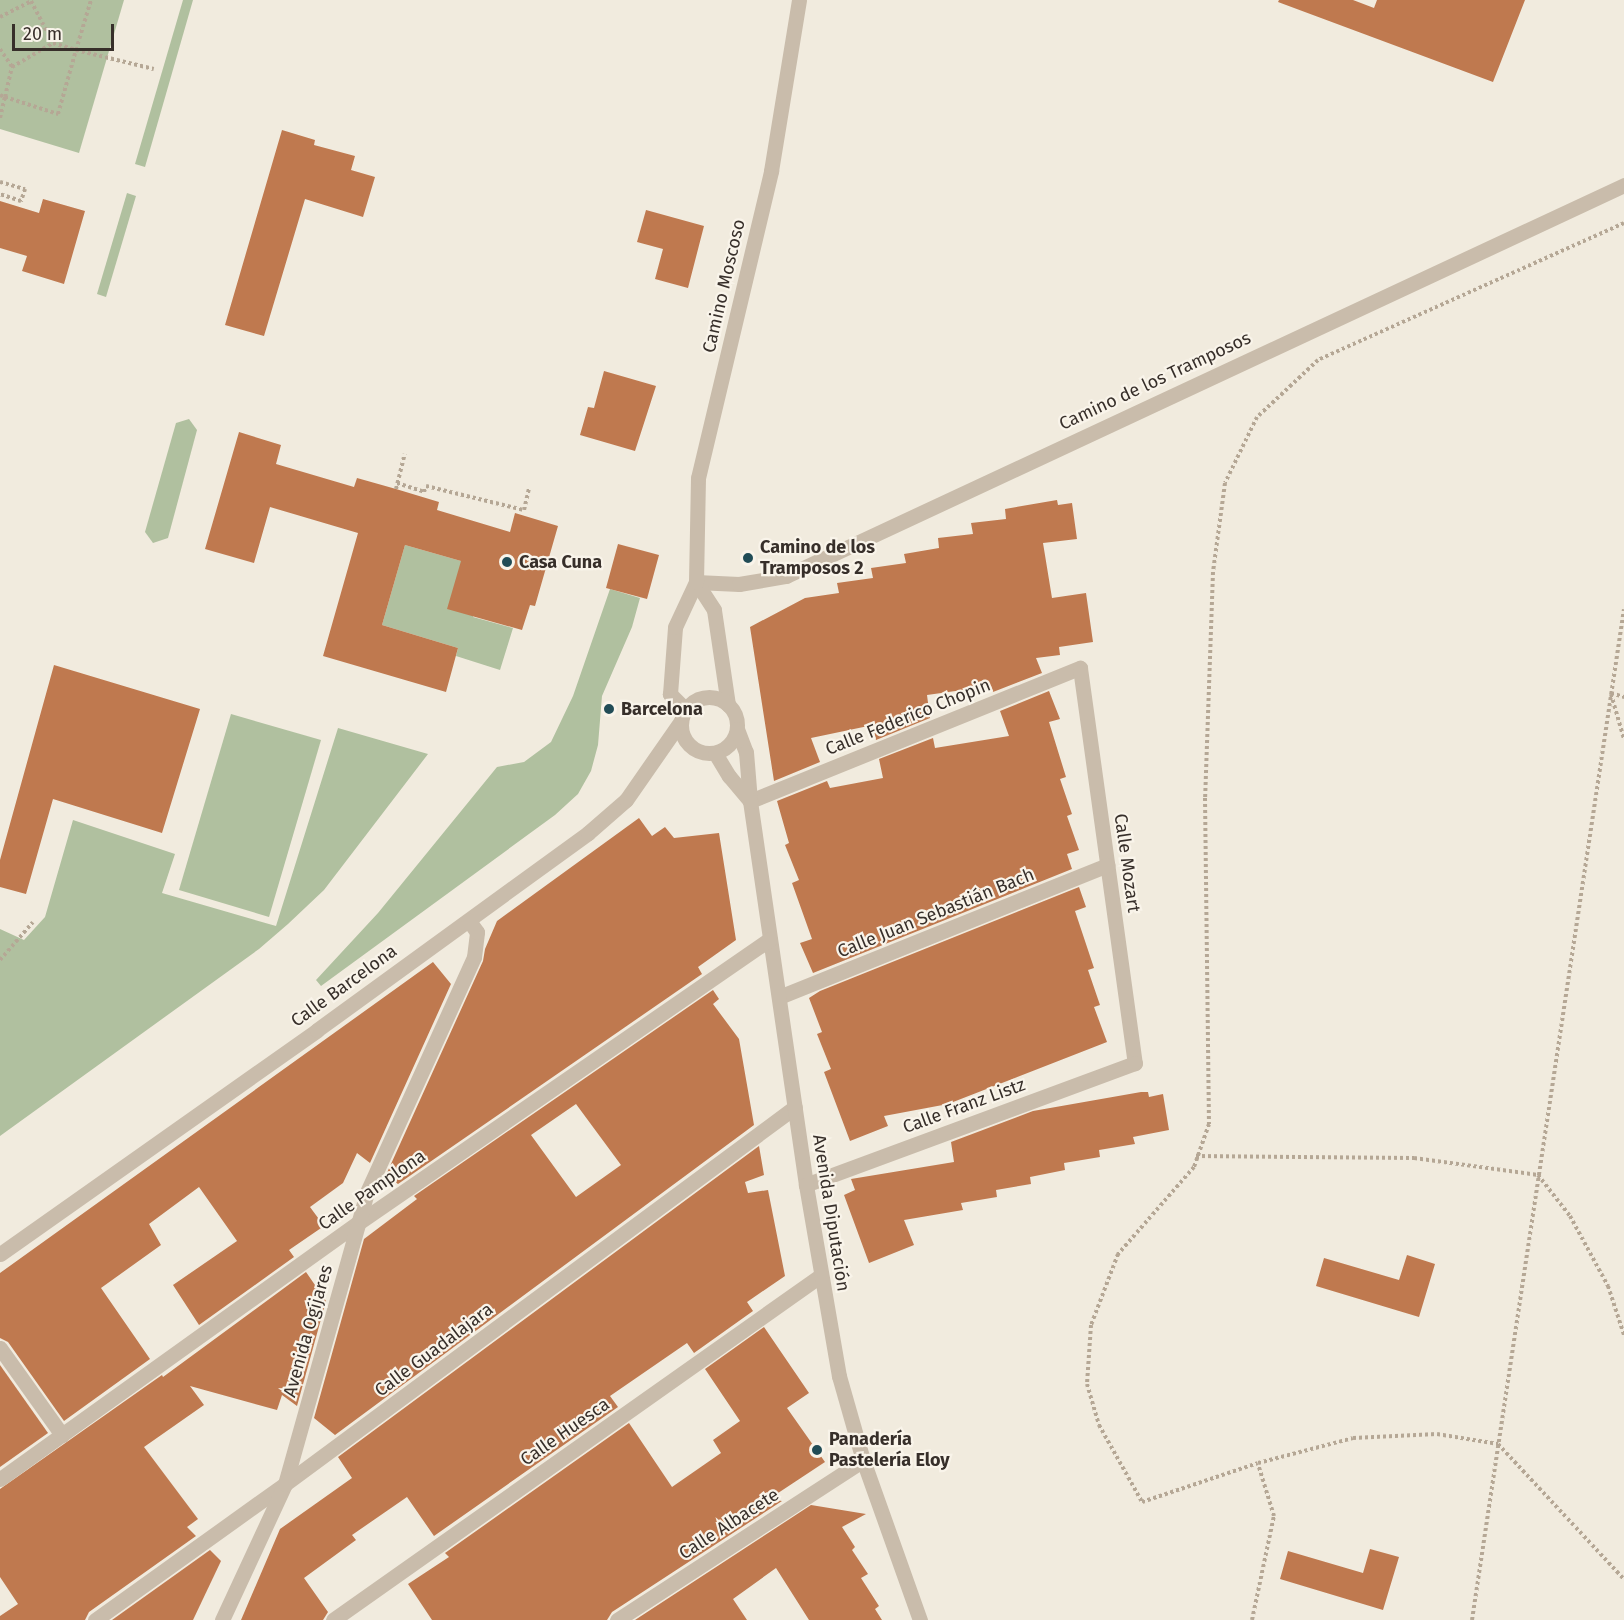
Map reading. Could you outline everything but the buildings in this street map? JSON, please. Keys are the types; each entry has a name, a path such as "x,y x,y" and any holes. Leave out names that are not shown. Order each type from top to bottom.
{"street":[{"name":"Camino Moscoso","path":"683,715 670,694 675,627 696,582 698,478 771,171 799,0"},
{"name":"Camino de los Tramposos","path":"696,582 739,584 786,576 1624,185"},
{"path":"696,582 714,610 728,705"},
{"name":"Calle Federico Chopin","path":"750,801 1080,668"},
{"name":"Calle Mozart","path":"1080,668 1135,1063"},
{"path":"703,698 720,699 728,705 736,717 737,729 731,743 715,753 701,752 689,744 684,737 683,715 695,701 703,698"},
{"name":"Calle Barcelona","path":"0,1254 469,921 588,833 626,800 683,715"},
{"name":"Avenida Diputación","path":"737,729 746,752 750,801 806,1185 839,1376 863,1460 920,1620"},
{"path":"715,753 729,776 750,801"},
{"name":"Calle Juan Sebastián Bach","path":"779,998 1108,865"},
{"name":"Avenida Ogíjares","path":"222,1620 285,1484 367,1192 474,957 477,932 469,921"},
{"name":"Calle Pamplona","path":"0,1479 358,1223 770,939"},
{"name":"Calle Franz Listz","path":"806,1185 1135,1063"},
{"name":"Calle Guadalajara","path":"94,1620 285,1484 795,1107"},
{"name":"Calle Huesca","path":"333,1620 820,1276"},
{"path":"0,1348 62,1436"},
{"name":"Calle Albacete","path":"617,1620 863,1460"}],"path":[{"path":"0,17 31,0 53,43 154,69"},
{"path":"0,95 58,114 91,0"},
{"path":"12,68 53,43"},
{"path":"0,49 12,68 0,118"},
{"path":"0,182 25,189 21,201 0,194"},
{"path":"1624,223 1318,360 1257,417 1226,483 1213,572 1205,798 1209,1124 1194,1167 1118,1254 1090,1325 1087,1384 1099,1425 1142,1502 1258,1463 1353,1438 1437,1434 1498,1444 1624,1579"},
{"path":"396,489 405,454"},
{"path":"398,483 424,492 426,486 524,510 529,489"},
{"path":"1472,1620 1624,609"},
{"path":"1610,693 1624,697"},
{"path":"1610,693 1624,739"},
{"path":"0,960 33,922"},
{"path":"1196,1156 1414,1158 1538,1175 1570,1216 1608,1286 1624,1335"},
{"path":"1252,1620 1274,1516 1258,1463"}],"green space":[{"path":"0,0 124,0 79,153 0,129"},
{"path":"183,0 193,0 145,167 135,164"},
{"path":"127,193 136,196 106,297 97,294"},
{"path":"189,419 197,430 168,538 153,543 145,532 176,423"},
{"path":"405,545 461,561 475,609 473,617 513,628 500,670 456,656 458,648 382,625"},
{"path":"610,589 640,598 632,627 602,696 598,745 591,771 578,794 555,815 321,986 316,980 378,913 497,767 524,762 551,742 573,696"},
{"path":"231,714 321,740 269,917 179,890"},
{"path":"338,728 428,754 324,890 288,924 259,949 0,1136 0,929 24,940 45,917 73,820 175,854 162,893 276,926"}],"place":[{"name":"Camino de los Tramposos 2","path":"748,558"},
{"name":"Casa Cuna","path":"507,562"},
{"name":"Barcelona","path":"609,709"},
{"name":"Panadería Pastelería Eloy","path":"817,1450"}]}
